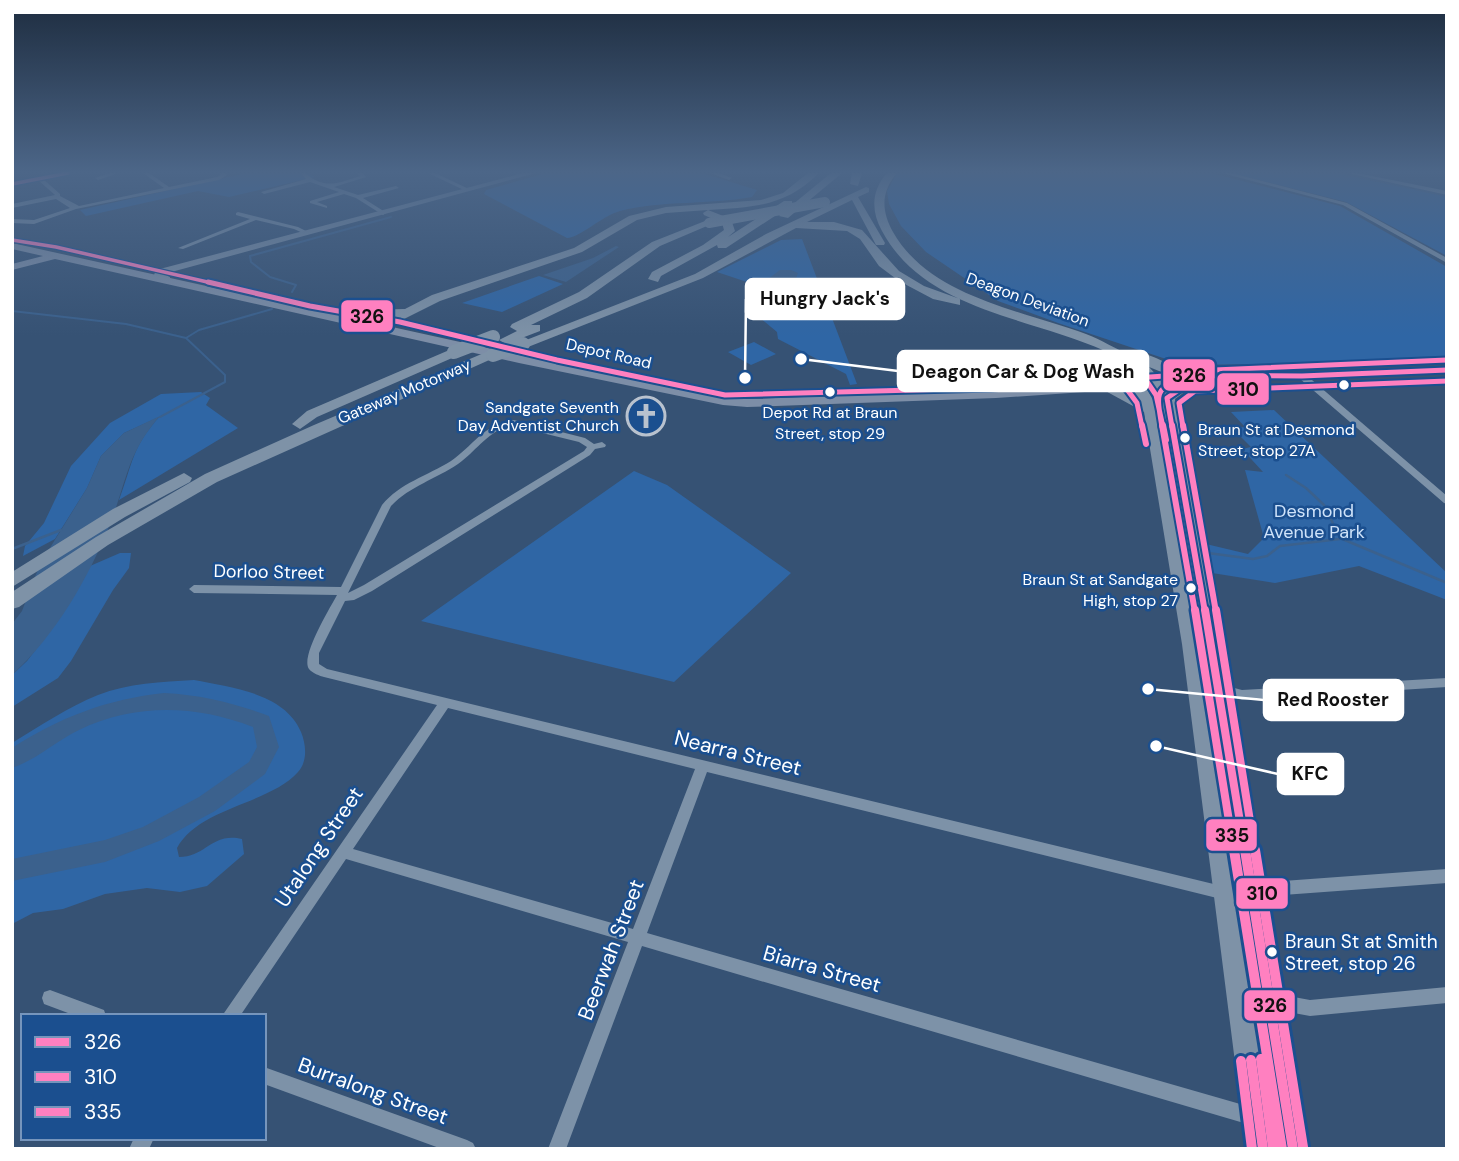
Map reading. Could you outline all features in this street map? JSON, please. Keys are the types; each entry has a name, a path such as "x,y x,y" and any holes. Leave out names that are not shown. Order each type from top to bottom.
{"highway":[{"path":"392,322 447,294 571,254 617,227"},
{"path":"362,314 392,322 433,305 577,256 611,240 630,227"},
{"path":"510,341 656,244 698,227"},
{"path":"654,279 656,274 725,236 730,231 730,227"},
{"path":"472,356 654,279 754,227"},
{"path":"472,356 653,287 728,251 768,227"},
{"path":"510,341 684,283 789,227"},
{"path":"779,232 805,227"},
{"path":"833,227 853,230 862,235 875,255 892,271 935,296 956,302"},
{"name":"Deagon Deviation","path":"873,227 894,262 925,286 956,302 1116,359"},
{"name":"Deagon Deviation","path":"885,227 889,238 916,267 942,284 1116,359 1144,380"},
{"path":"417,326 420,316 433,305"},
{"name":"Gateway Motorway","path":"14,580 149,497 198,471 300,424 472,356"},
{"name":"Gateway Motorway","path":"12,602 142,517 256,457 472,356"},
{"path":"1159,404 1100,382 1098,375 1116,359 1134,356 1185,378 1159,404 1164,494 1208,684"},
{"path":"1144,380 1159,404 1171,416 1239,888 1258,1118 1263,1149"},
{"path":"1239,888 1269,1001 1291,1138"}],"main road":[{"path":"12,240 100,264"},
{"path":"12,246 37,256 83,266 100,264"},
{"name":"Depot Road","path":"62,252 310,306 362,314"},
{"path":"12,265 37,256 62,252"},
{"path":"12,265 62,252"},
{"name":"Depot Road","path":"100,264 417,326 600,370 724,395 991,388 1144,380"},
{"name":"Depot Road","path":"392,322 508,357 689,396 731,402 1008,393 1100,382"}],"street":[{"path":"181,248 235,227"},
{"path":"292,227 307,233"},
{"path":"166,275 184,265 329,227"},
{"path":"1386,227 1447,261"},
{"path":"1144,380 1283,379 1447,370"},
{"path":"1302,376 1447,501"},
{"name":"Nearra Street","path":"342,594 355,595 368,588 597,446 582,440 503,421 456,460 393,498 342,594 313,653 313,666 324,673 703,766 1239,888 1283,888 1447,876"},
{"name":"Dorloo Street","path":"194,589 342,594"},
{"path":"1208,684 1242,695 1447,682"},
{"name":"Utalong Street","path":"231,1014 444,703"},
{"name":"Beerwah Street","path":"557,1149 703,766"},
{"name":"Biarra Street","path":"343,852 1258,1118 1291,1138"},
{"path":"1269,1001 1310,1008 1447,995"},
{"path":"50,998 93,1014"},
{"name":"Burralong Street","path":"266,1076 467,1149"}],"green space":[{"path":"547,227 589,227 572,237 567,238"},
{"path":"902,227 1377,227 1447,267 1447,362 1184,365 998,301 926,252"},
{"path":"1393,227 1447,227 1447,256"},
{"path":"802,239 857,384 850,385 846,374 778,339 777,332 759,317 755,296 765,288 717,272 781,240"},
{"path":"539,276 563,284 502,312 462,303"},
{"path":"754,342 776,354 751,365 728,352"},
{"path":"201,392 210,398 206,405 238,428 119,500 138,448 159,417 124,433 101,456 87,488 55,539 23,556 25,546 44,523 71,466 110,423 161,394"},
{"name":"Desmond Avenue Park","path":"1274,410 1447,573 1447,600 1359,566 1275,583 1212,573 1206,544 1248,554 1264,538 1245,470 1263,472 1242,449 1251,447 1232,428 1245,427 1231,412"},
{"path":"634,471 667,485 791,573 674,682 421,621"},
{"path":"120,553 131,553 129,568 71,661 58,678 12,707 12,675 27,661 59,619 90,566"},
{"path":"194,680 239,689 270,700 283,708 293,719 303,737 305,758 298,772 286,783 201,823 187,834 177,848 179,857 188,856 223,839 232,838 242,839 244,854 207,886 180,892 147,888 105,894 63,909 33,913 12,924 12,743 76,705 109,691 145,684"}],"shaded area":[{"path":"619,247 566,282 543,275 593,258"},
{"path":"780,270 798,273 795,281 800,288 794,306 782,306 767,299 765,296 774,288 768,279"},
{"path":"160,416 135,454 111,522 82,584 57,624 12,675 12,624 22,611 40,564 87,488 101,456 124,433"}],"waterway":[{"path":"292,292 296,285 270,277 251,262 250,256 354,227"},
{"path":"186,338 199,330 272,309"},
{"path":"12,311 126,324 186,338"},
{"path":"160,417 225,382 225,375 186,338"},
{"path":"1286,475 1306,488 1324,505 1340,538 1447,583"},
{"path":"12,549 61,530"},
{"path":"1208,553 1253,559 1267,556 1280,546 1340,539"},
{"path":"12,759 71,724 102,712 133,704 164,701 196,703 229,710 262,722 268,747 257,768 207,804 151,834 105,851 12,870"}],"transit line":[{"name":"326","path":"12,240 56,247 310,306 400,322 557,360 725,395 991,388 1179,375 1302,376 1447,370"},
{"name":"335","path":"1282,1149 1204,662 1157,396 1161,389 1191,371 1447,360"},
{"name":"335","path":"1139,370 1156,395 1166,440"},
{"name":"326","path":"1192,381 1167,398 1214,660 1293,1149"},
{"name":"310","path":"1303,1147 1224,658 1179,403 1195,391 1447,381"},
{"name":"310","path":"1123,384 1137,403 1146,444"},
{"name":"335","path":"1261,1059 1273,1148"},
{"name":"326","path":"1251,1060 1263,1149"},
{"name":"310","path":"1241,1061 1252,1149"}],"place":[{"name":"Deagon Car & Dog Wash","path":"801,359"},
{"name":"Hungry Jack's","path":"745,378"},
{"name":"Depot Rd at Braun Street, stop 29","path":"830,392"},
{"name":"Sandgate Seventh Day Adventist Church","path":"646,416"},
{"name":"Braun St at Desmond Street, stop 27A","path":"1185,438"},
{"name":"Braun St at Sandgate High, stop 27","path":"1191,588"},
{"name":"Red Rooster","path":"1148,689"},
{"name":"KFC","path":"1156,746"},
{"name":"Braun St at Smith Street, stop 26","path":"1272,952"}]}
